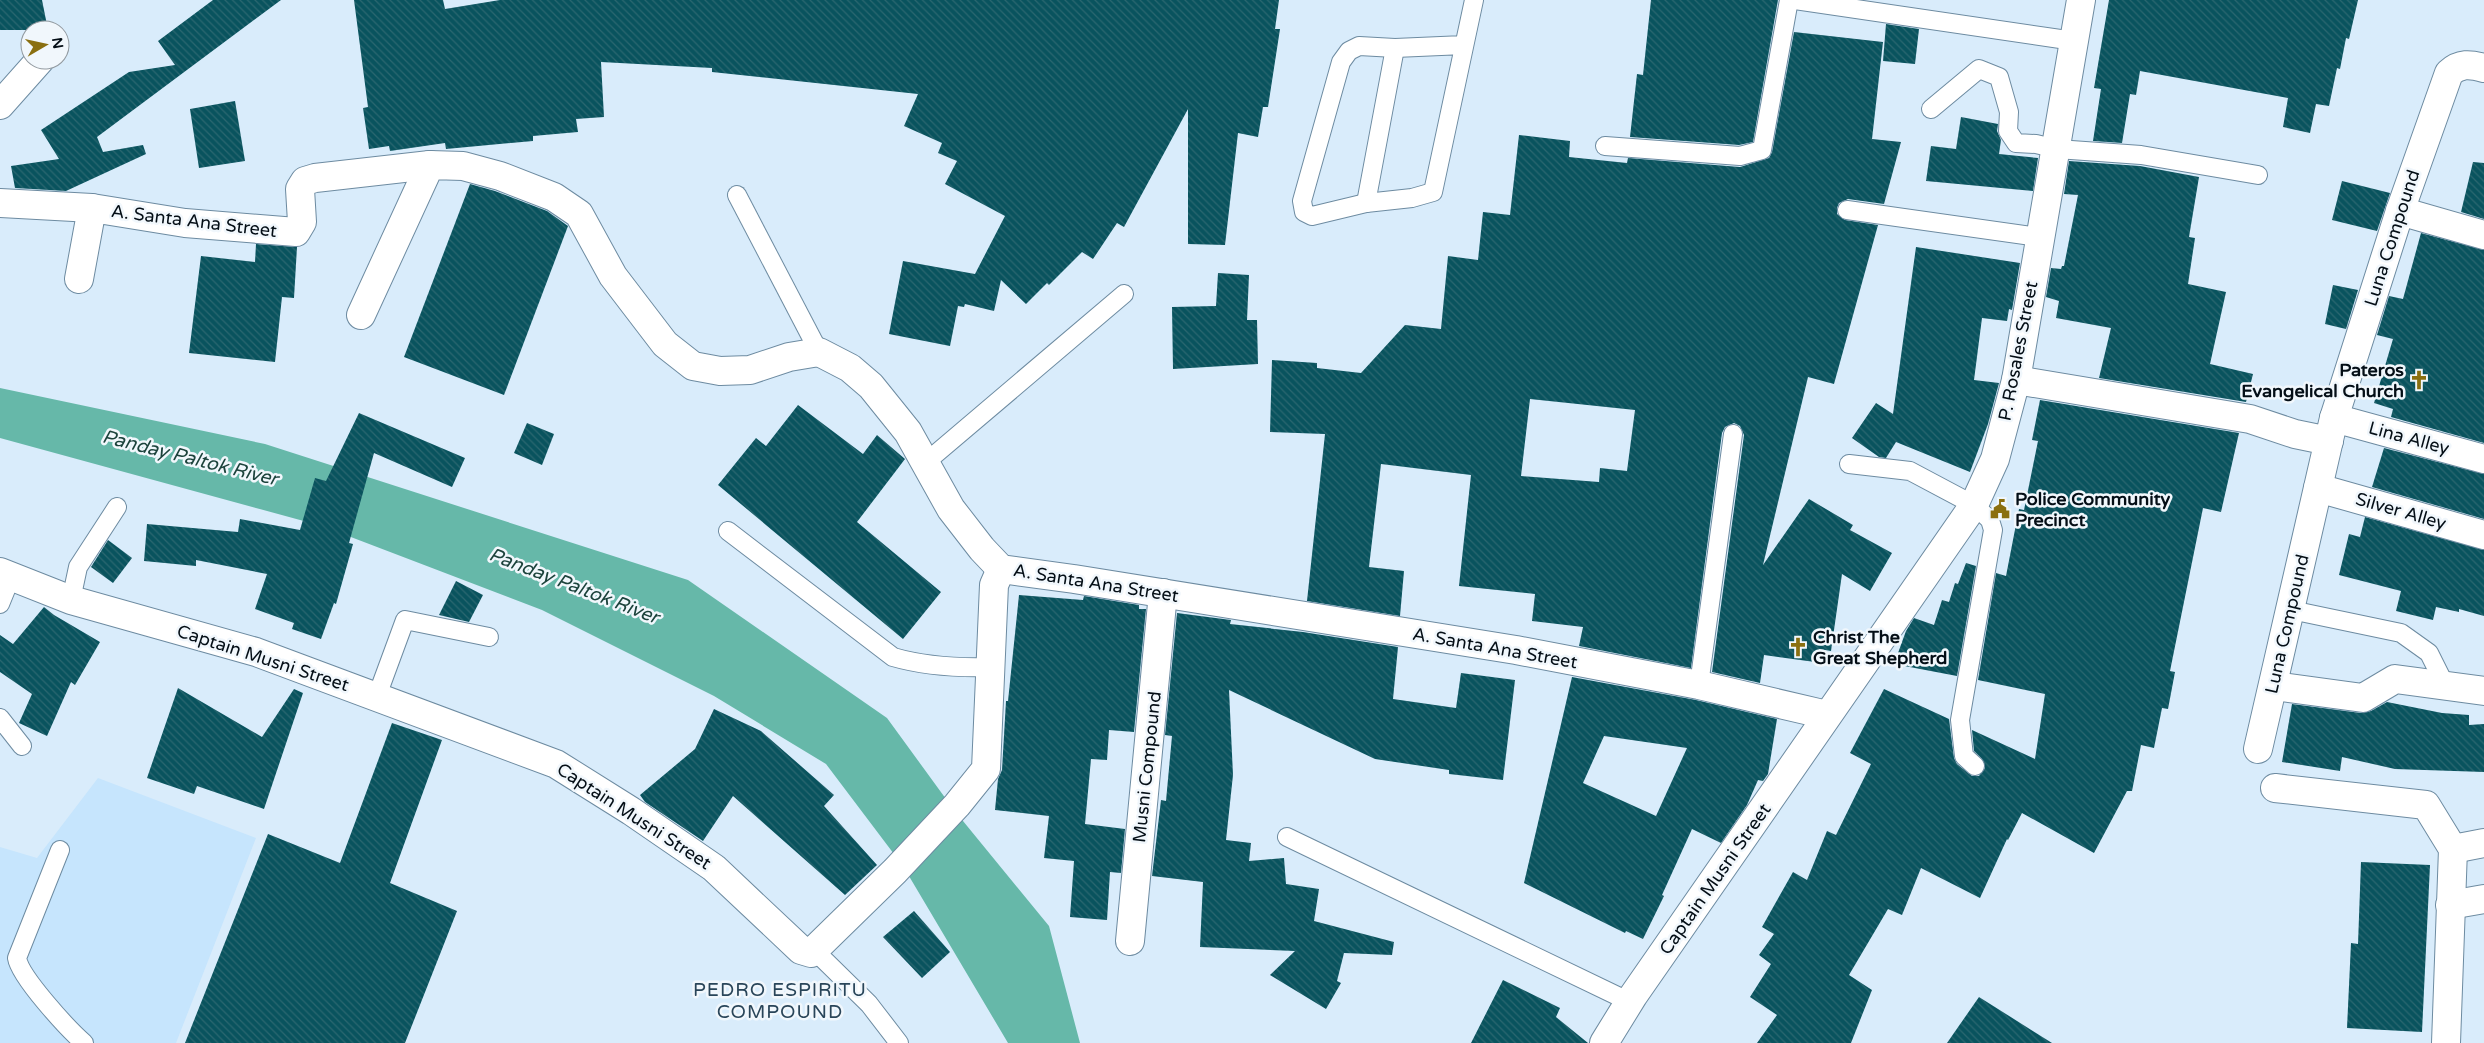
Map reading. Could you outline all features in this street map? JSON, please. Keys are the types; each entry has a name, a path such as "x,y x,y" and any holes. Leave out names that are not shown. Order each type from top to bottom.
{"street":[{"name":"P. Rosales Street","path":"1827,715 1974,505 1995,458 2016,380 2039,236 2057,149 2081,0"},
{"name":"Luna Compound","path":"2258,748 2274,686 2332,429 2400,211 2449,73 2456,67 2465,64 2484,68"},
{"path":"0,106 31,70"},
{"path":"361,315 430,165"},
{"name":"A. Santa Ana Street","path":"0,203 92,208 185,223 296,232 302,222 300,189 306,181 315,178 430,165 463,166 500,176 554,197 579,214 612,276 665,344 693,366 720,371 750,370 789,357 819,352 850,368 871,386 908,432 951,509 982,549 1001,569 1516,650 1700,685 1827,715"},
{"name":"A. Santa Ana Street","path":"79,279 92,208"},
{"path":"2400,211 2484,235"},
{"path":"2016,380 2250,419 2295,434 2332,429"},
{"name":"Lina Alley","path":"2332,429 2484,459"},
{"name":"Silver Alley","path":"2318,488 2484,535"},
{"path":"815,951 895,871 984,774 988,764 994,585 1001,569"},
{"name":"Captain Musni Street","path":"6,575 71,600 256,652 556,764 631,811 714,868 801,950 810,953 815,951"},
{"name":"Musni Compound","path":"1130,941 1163,593"},
{"path":"2274,686 2363,698 2395,679 2484,691"},
{"name":"Captain Musni Street","path":"1604,1043 1630,1002 1827,715"},
{"path":"2274,788 2426,806 2452,849 2446,1043"},
{"path":"2452,849 2484,843"},
{"path":"2450,906 2484,899"}],"lane":[{"path":"1464,45 1395,48 1359,46 1349,51 1341,62 1302,201 1304,212 1312,216 1366,203 1412,198 1433,192 1474,0"},
{"path":"1605,146 1740,156 1762,150 1789,0"},
{"path":"1795,0 2074,41"},
{"path":"1366,203 1395,48"},
{"path":"1931,109 1979,68 1999,77 2009,112 2008,131 2016,143 2036,144 2057,149 2141,155 2258,175"},
{"path":"737,195 819,352"},
{"path":"1848,210 2039,236"},
{"path":"925,463 1124,294"},
{"path":"1700,685 1733,434"},
{"path":"1849,464 1910,471 1974,505 1990,520 1993,530 1960,720 1964,756 1975,766"},
{"path":"71,600 78,567 117,506"},
{"path":"728,531 893,657 930,664 968,668 991,667"},
{"path":"0,604 6,575"},
{"path":"2291,610 2401,633 2429,653 2445,685"},
{"path":"378,696 405,620 489,637"},
{"path":"0,718 22,746"},
{"path":"1287,837 1630,1002"},
{"path":"60,850 17,958 21,970 68,1029 84,1043"},
{"path":"815,951 869,1004 899,1043"}],"shaded area":[{"path":"98,778 256,838 176,1043 0,1043 0,847 37,858"}],"water":[{"name":"Panday Paltok River","path":"0,388 265,444 688,580 887,718 954,810 1049,926 1080,1043 1008,1043 903,866 826,764 714,696 542,610 322,526 0,438"}],"building":[{"path":"0,0 42,0 46,20 20,20 20,30 0,30"},
{"path":"213,0 281,0 97,137 103,152 143,145 146,154 66,191 15,188 11,166 59,159 41,130 129,72 175,65 158,41"},
{"path":"354,0 443,0 445,9 500,0 1279,0 1275,29 1280,29 1268,107 1263,107 1258,137 1238,133 1225,245 1188,244 1188,109 1124,227 1117,223 1093,259 1082,252 1049,285 1047,283 1026,304 1001,280 994,311 965,304 964,307 958,306 950,346 889,334 903,261 975,274 1005,216 945,184 957,161 938,153 942,143 904,126 918,94 712,72 712,68 601,62 604,117 576,119 578,132 533,136 533,141 446,149 445,143 390,151 389,146 369,149 363,108 368,107"},
{"path":"1651,0 1778,0 1753,142 1739,145 1630,137 1637,74 1643,75"},
{"path":"2109,0 2358,0 2349,39 2346,38 2340,69 2337,68 2329,106 2316,104 2310,133 2283,127 2288,98 2140,71 2136,95 2130,94 2122,143 2093,141 2101,89 2094,88"},
{"path":"1886,24 1919,29 1915,64 1883,61"},
{"path":"1794,32 1883,42 1872,139 1901,142 1884,204 1848,199 1839,203 1837,208 1837,214 1845,220 1878,225 1834,384 1808,377 1763,565 1809,499 1853,525 1850,530 1892,553 1870,591 1842,574 1831,651 1819,649 1815,662 1764,655 1760,683 1712,672 1744,435 1740,426 1734,423 1725,427 1722,433 1691,668 1579,646 1583,627 1532,621 1535,594 1459,586 1471,475 1381,464 1369,567 1404,571 1400,616 1307,601 1325,434 1270,432 1272,360 1317,363 1317,368 1361,373 1405,325 1441,329 1448,256 1478,260 1483,212 1510,215 1519,135 1570,141 1569,157 1627,163 1628,158 1740,167 1769,158 1772,152","holes":["1530,399 1635,410 1627,471 1600,468 1599,482 1521,476"]},
{"path":"235,101 245,161 199,168 190,109"},
{"path":"1961,117 1998,124 1997,131 2001,140 1999,154 2038,158 2033,191 1926,181 1931,146 1956,149"},
{"path":"2069,161 2140,166 2199,177 2189,237 2195,238 2188,284 2226,292 2210,364 2253,374 2246,402 2099,378 2111,328 2056,318 2059,301 2046,297 2051,268 2061,269 2064,266 2078,195 2064,194"},
{"path":"2473,162 2484,163 2484,219 2461,212"},
{"path":"2342,181 2390,193 2377,231 2332,220"},
{"path":"470,184 495,191 547,211 568,226 504,395 404,357"},
{"path":"2421,233 2484,250 2484,443 2391,417 2393,409 2374,403 2393,339 2377,335 2389,296 2403,299"},
{"path":"256,244 297,247 294,298 282,297 275,362 189,353 201,256 255,262"},
{"path":"1916,247 2020,263 2012,310 2009,309 2007,321 1982,318 1974,380 1999,383 1988,424 1970,472 1896,442 1886,458 1879,457 1852,438 1876,403 1893,414"},
{"path":"1218,273 1249,275 1247,320 1257,320 1258,364 1173,369 1172,307 1216,306"},
{"path":"2333,285 2358,290 2346,329 2325,324"},
{"path":"2040,400 2239,433 2221,512 2203,508 2170,671 2175,672 2168,709 2162,708 2154,748 2141,745 2132,791 2127,791 2094,853 2022,813 2007,839 1980,898 1921,868 1902,915 1888,909 1849,975 1872,990 1851,1043 1757,1043 1777,1015 1750,997 1771,964 1759,955 1774,934 1762,927 1793,872 1807,880 1827,831 1836,835 1871,764 1850,753 1884,689 1949,719 1954,758 1957,764 1972,776 1979,776 1985,768 1982,759 1974,751 1972,730 2035,759 2045,694 1978,680 1996,573 2006,576 2019,509 2024,510 2038,441 2032,440"},
{"path":"798,405 863,454 877,435 905,459 857,522 941,592 903,639 718,485 756,438 766,446"},
{"path":"359,413 465,458 452,487 374,453 349,543 353,544 336,604 334,603 321,639 292,629 294,623 255,609 267,574 196,560 196,566 144,561 147,524 238,532 240,519 300,530 315,478 326,481"},
{"path":"527,423 554,434 542,465 514,453"},
{"path":"2384,448 2484,474 2484,519 2372,487"},
{"path":"2365,517 2484,550 2484,616 2459,609 2459,612 2436,607 2433,620 2396,611 2401,591 2339,575 2349,534 2360,537"},
{"path":"108,540 132,558 113,583 91,567"},
{"path":"1966,563 1976,566 1957,676 1894,664 1906,631 1914,618 1934,625 1942,600 1949,602 1955,583 1958,584"},
{"path":"456,581 483,595 469,622 439,615"},
{"path":"1019,595 1083,600 1084,596 1139,605 1139,609 1146,609 1134,732 1109,730 1107,760 1091,759 1085,824 1125,829 1121,873 1110,872 1107,920 1070,917 1074,861 1044,858 1049,816 995,810 998,779 1002,770 1006,701 1008,701"},
{"path":"44,607 100,642 75,685 71,682 47,736 19,723 32,694 0,672 0,635 13,644"},
{"path":"1177,613 1231,620 1230,624 1303,632 1398,647 1393,699 1456,708 1461,673 1515,680 1503,780 1449,774 1449,770 1375,759 1229,690 1233,775 1226,840 1251,843 1249,861 1284,858 1286,884 1319,889 1314,921 1394,942 1392,955 1344,953 1337,981 1341,983 1326,1009 1270,975 1295,951 1200,947 1203,882 1152,876 1161,800 1166,801 1172,736 1165,735"},
{"path":"1572,677 1696,700 1777,719 1768,774 1763,781 1758,780 1747,805 1721,843 1692,829 1662,895 1664,896 1643,939 1626,931 1625,933 1524,883","holes":["1604,736 1687,748 1656,816 1583,783"]},
{"path":"178,688 262,737 294,689 303,693 264,809 197,786 194,794 147,778"},
{"path":"2387,702 2442,713 2469,715 2469,725 2484,724 2484,772 2395,769 2342,757 2340,771 2282,762 2292,704 2361,713 2371,711"},
{"path":"714,709 761,731 834,795 824,806 877,865 845,895 733,796 703,841 645,802 640,795 695,749"},
{"path":"392,723 442,740 390,883 457,911 405,1043 185,1043 268,834 340,863"},
{"path":"2361,862 2430,865 2422,1032 2347,1028 2351,943 2358,944"},
{"path":"914,911 950,952 922,978 883,937"},
{"path":"1503,980 1560,1008 1556,1017 1588,1043 1471,1043"},
{"path":"1979,997 2052,1043 1947,1043"}],"place":[{"name":"Pateros Evangelical Church","path":"2419,380"},
{"name":"Police Community Precinct","path":"2000,509"},
{"name":"Christ The Great Shepherd","path":"1798,647"}],"district":[{"name":"PEDRO ESPIRITU COMPOUND","path":"780,1001"}]}
